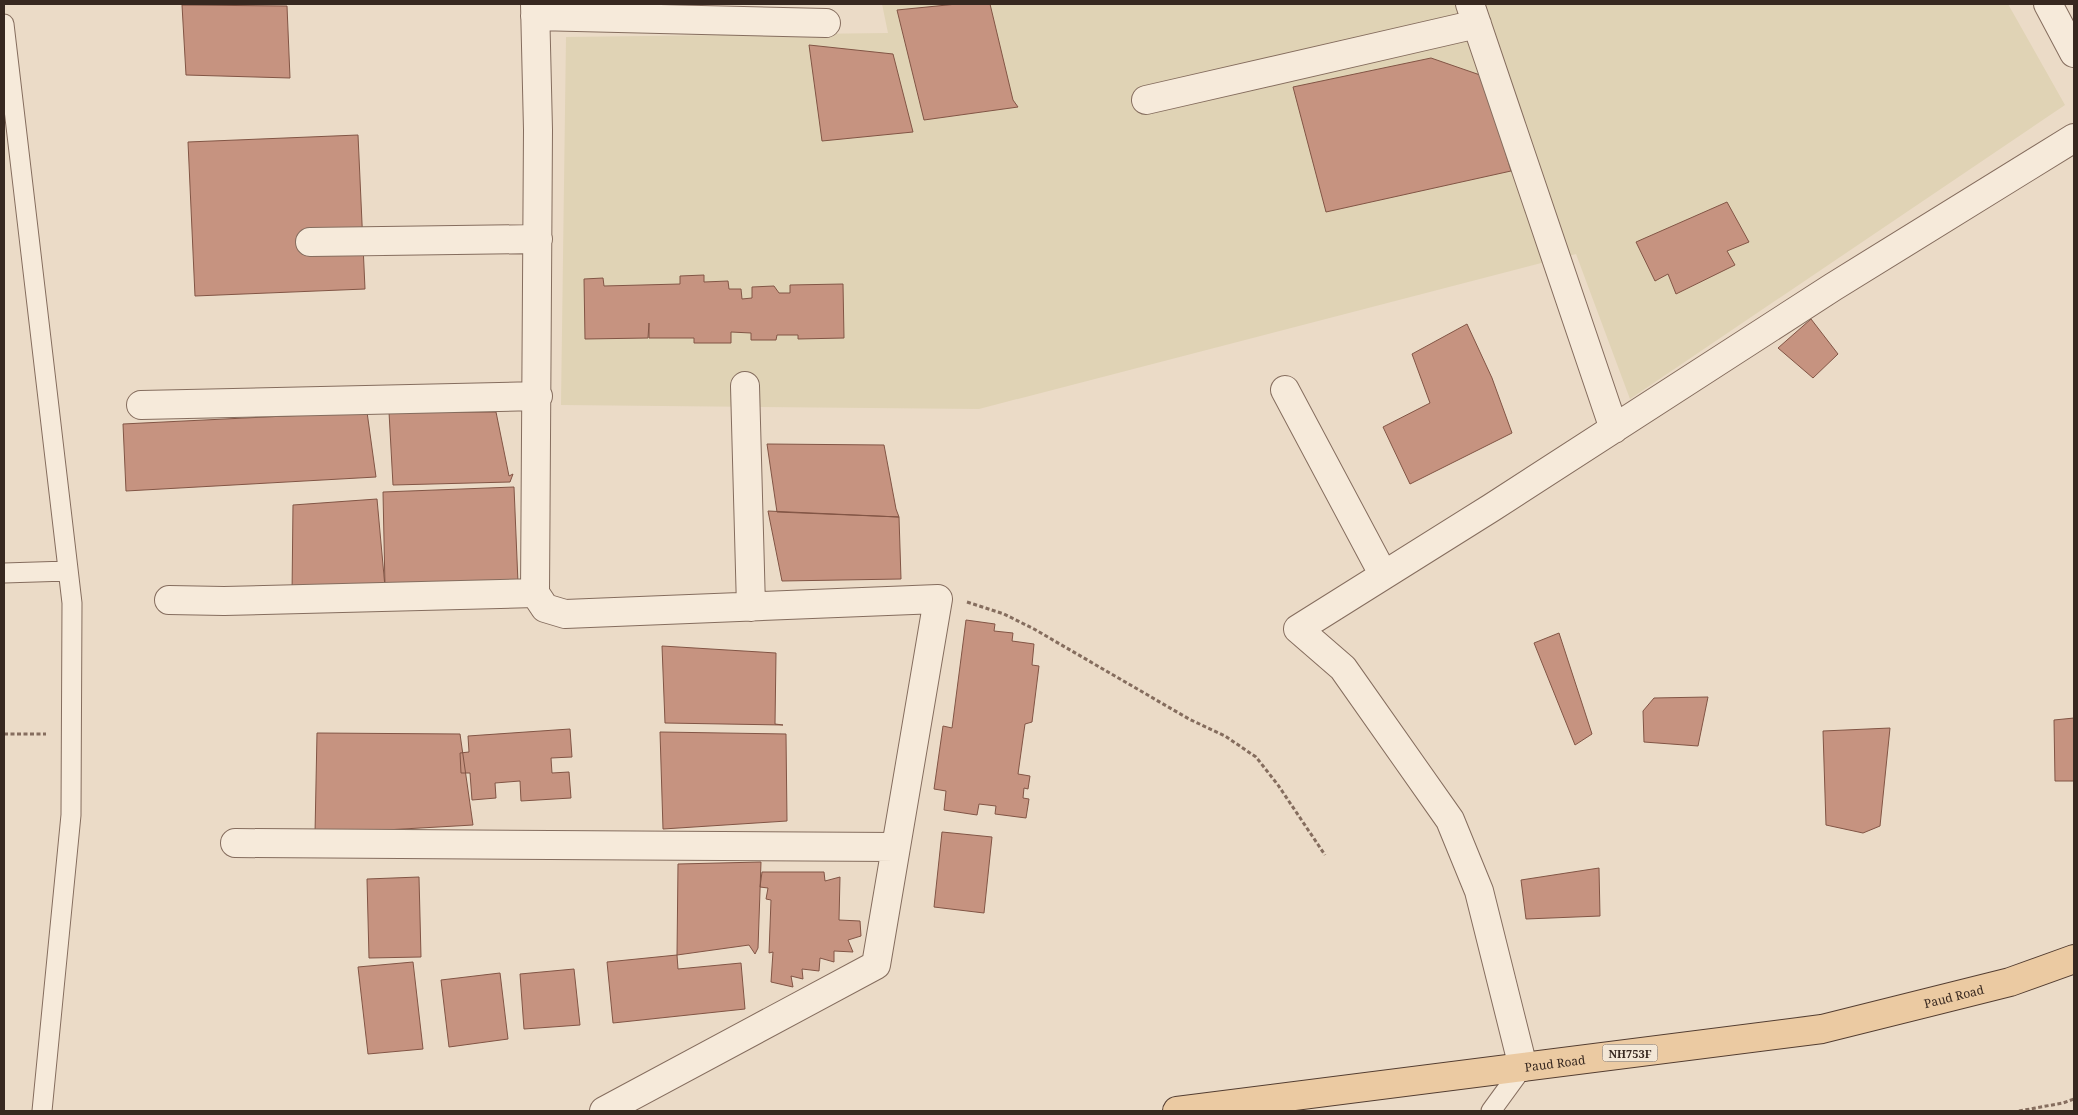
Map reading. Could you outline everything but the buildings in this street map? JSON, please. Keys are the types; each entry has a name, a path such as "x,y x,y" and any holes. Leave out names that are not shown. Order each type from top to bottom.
{"main road":[{"name":"Paud Road","path":"1178,1111 1822,1029 2010,982 2074,960"}],"street":[{"path":"2048,4 2074,53"},
{"path":"604,1111 876,965 938,599 565,614 545,608 535,593 538,396 538,130 535,10 826,23"},
{"path":"1146,100 1473,14 1614,429"},
{"path":"1523,1067 1479,890 1450,820 1343,668 1298,629 1491,508 1833,286 2074,138"},
{"path":"310,242 538,240"},
{"path":"745,386 751,606"},
{"path":"1285,390 1383,574"},
{"path":"141,405 538,396"},
{"path":"169,600 224,601 535,593"},
{"path":"235,843 896,847"}],"lane":[{"path":"4,24 7,70 72,603 71,815 42,1111"},
{"path":"4,574 68,571"},
{"path":"1491,1111 1523,1067"}],"path":[{"path":"938,599 973,603 1034,628 1189,719 1225,736 1256,757 1278,785 1325,855"},
{"path":"4,734 71,734"},
{"path":"2019,1111 2063,1103 2074,1099"}],"shaded area":[{"path":"882,4 2008,4 2065,105 1630,399 1576,254 979,409 561,405 566,37 888,33"}]}
